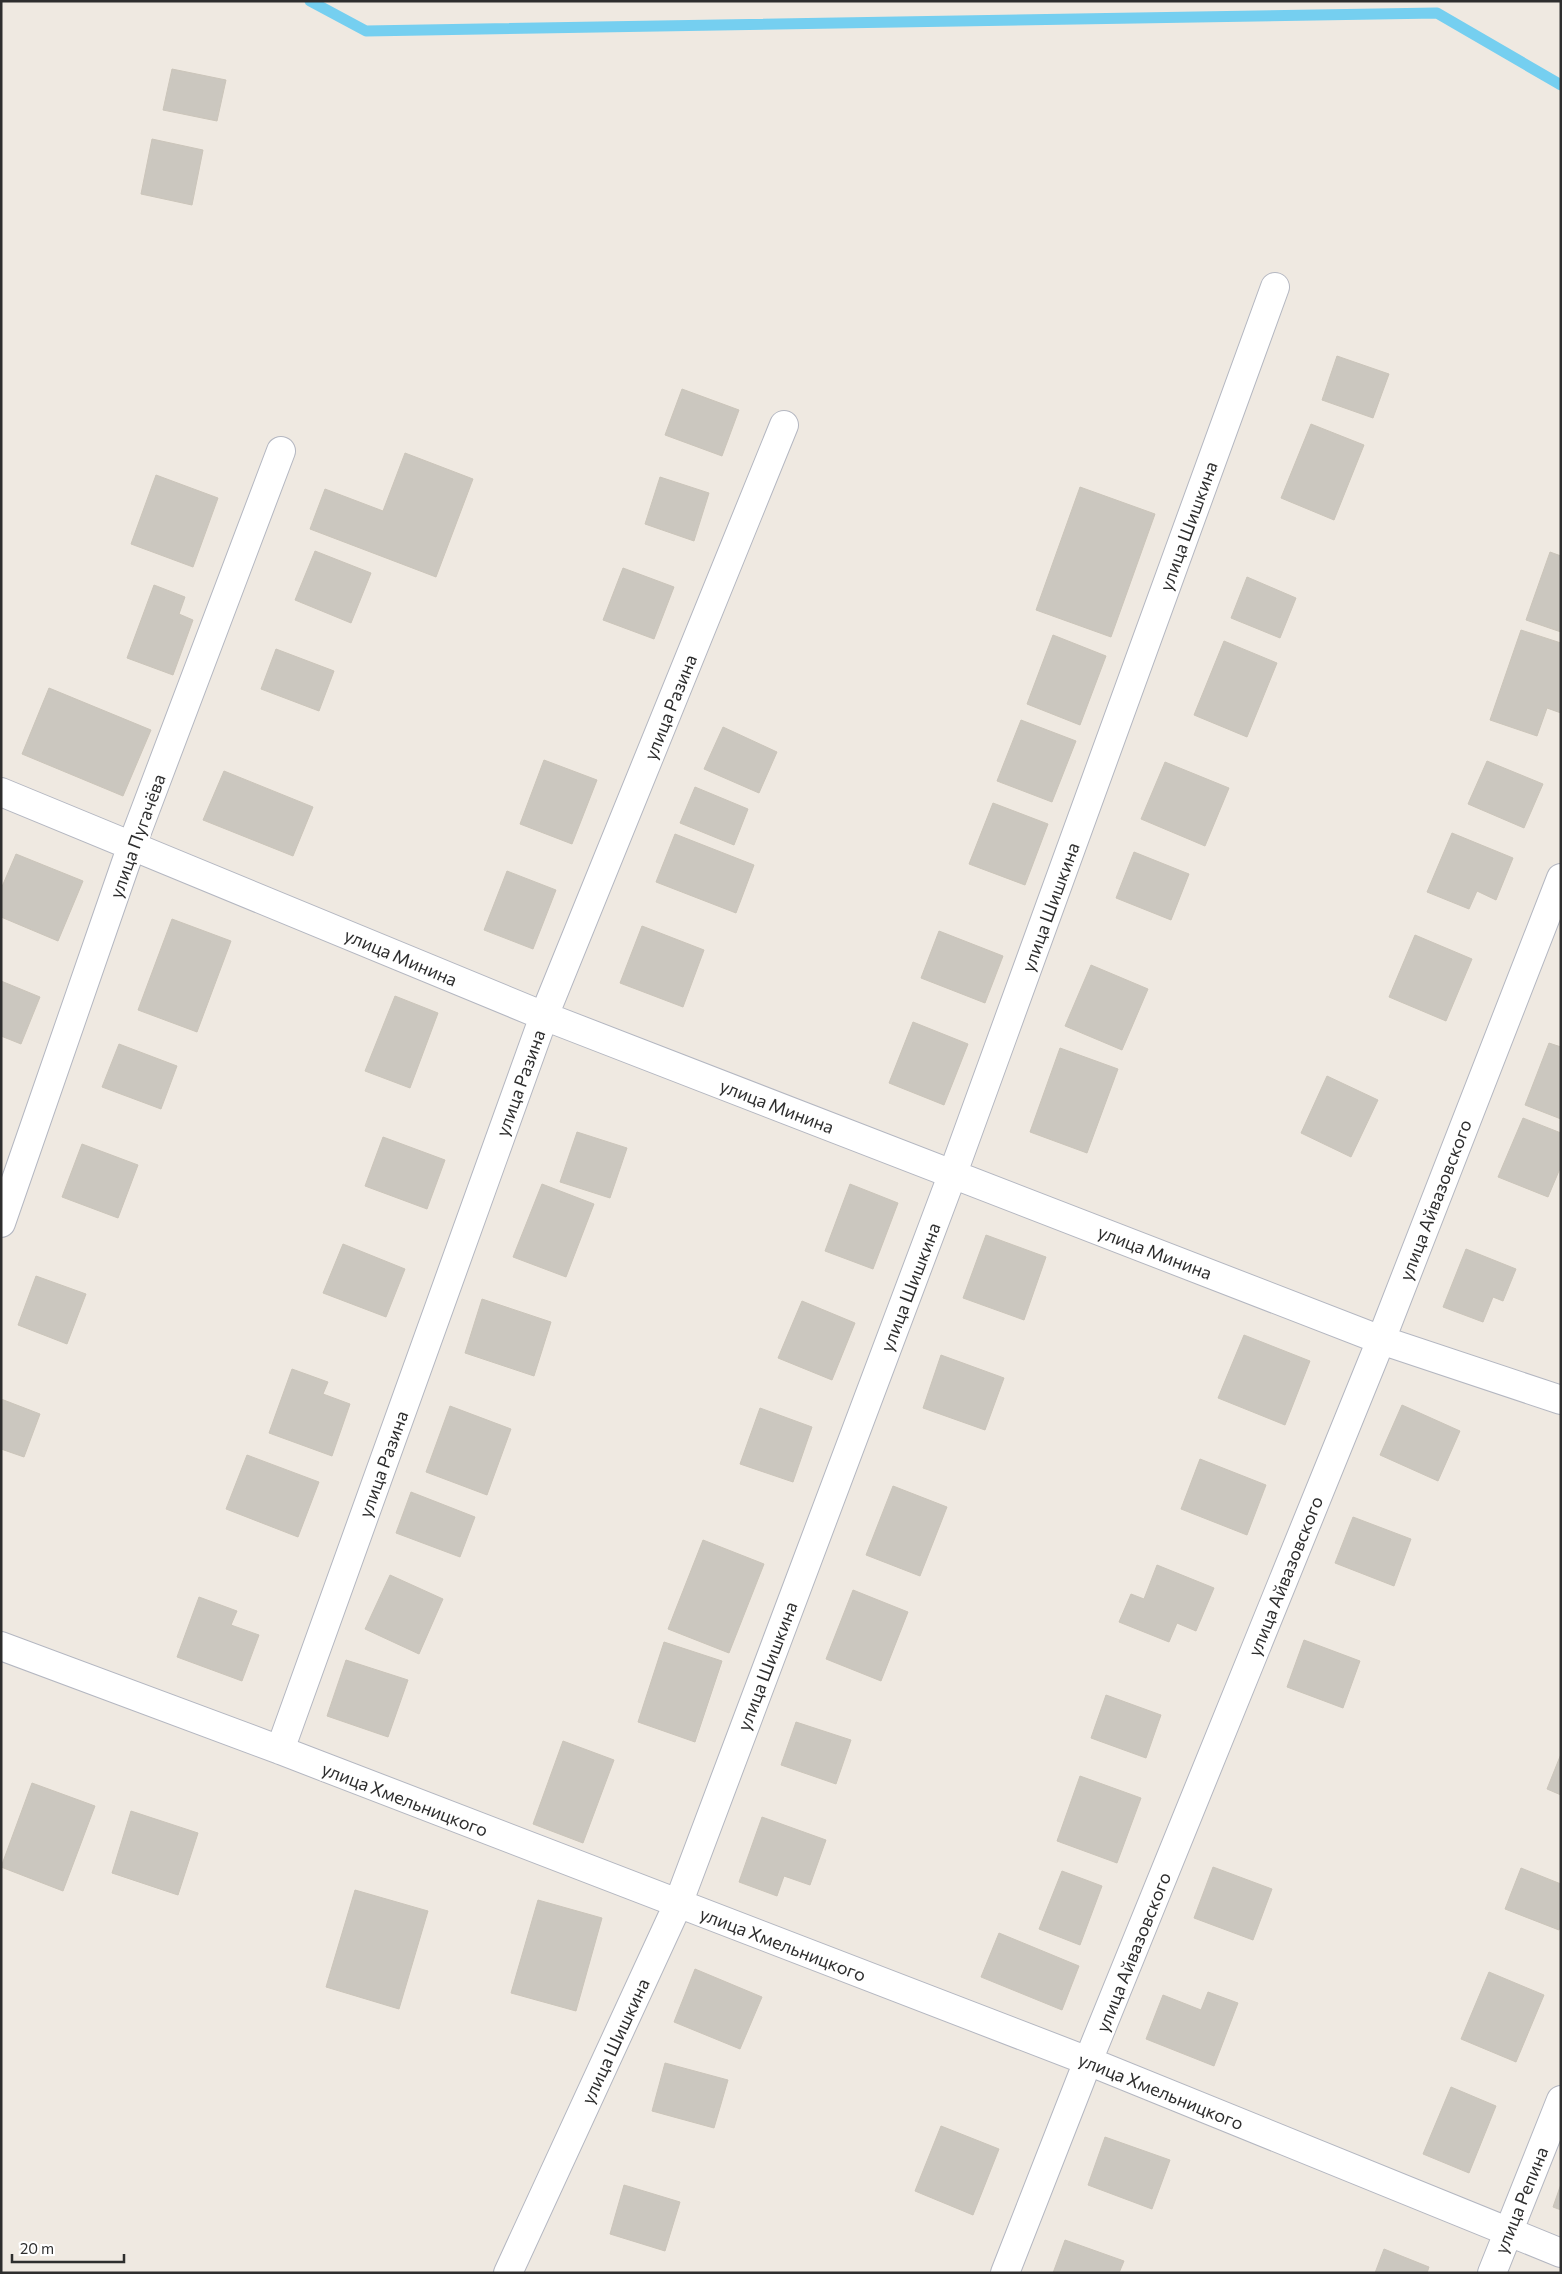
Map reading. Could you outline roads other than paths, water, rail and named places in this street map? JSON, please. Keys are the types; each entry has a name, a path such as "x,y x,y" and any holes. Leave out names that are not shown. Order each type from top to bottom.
{"street":[{"name":"улица Шишкина","path":"508,2273 678,1904 953,1173 1275,287"},
{"name":"улица Разина","path":"280,1750 544,1016 784,425"},
{"name":"улица Пугачёва","path":"1,1223 132,845 281,451"},
{"name":"улица Минина","path":"1,792 544,1016 1381,1340 1561,1400"},
{"name":"улица Айвазовского","path":"1005,2273 1088,2061 1381,1340 1561,878"},
{"name":"улица Хмельницкого","path":"1,1646 280,1750 1088,2061 1561,2253"},
{"name":"улица Репина","path":"1492,2273 1561,2100"}],"waterway":[{"path":"310,1 366,31 1437,13 1561,85"}]}
